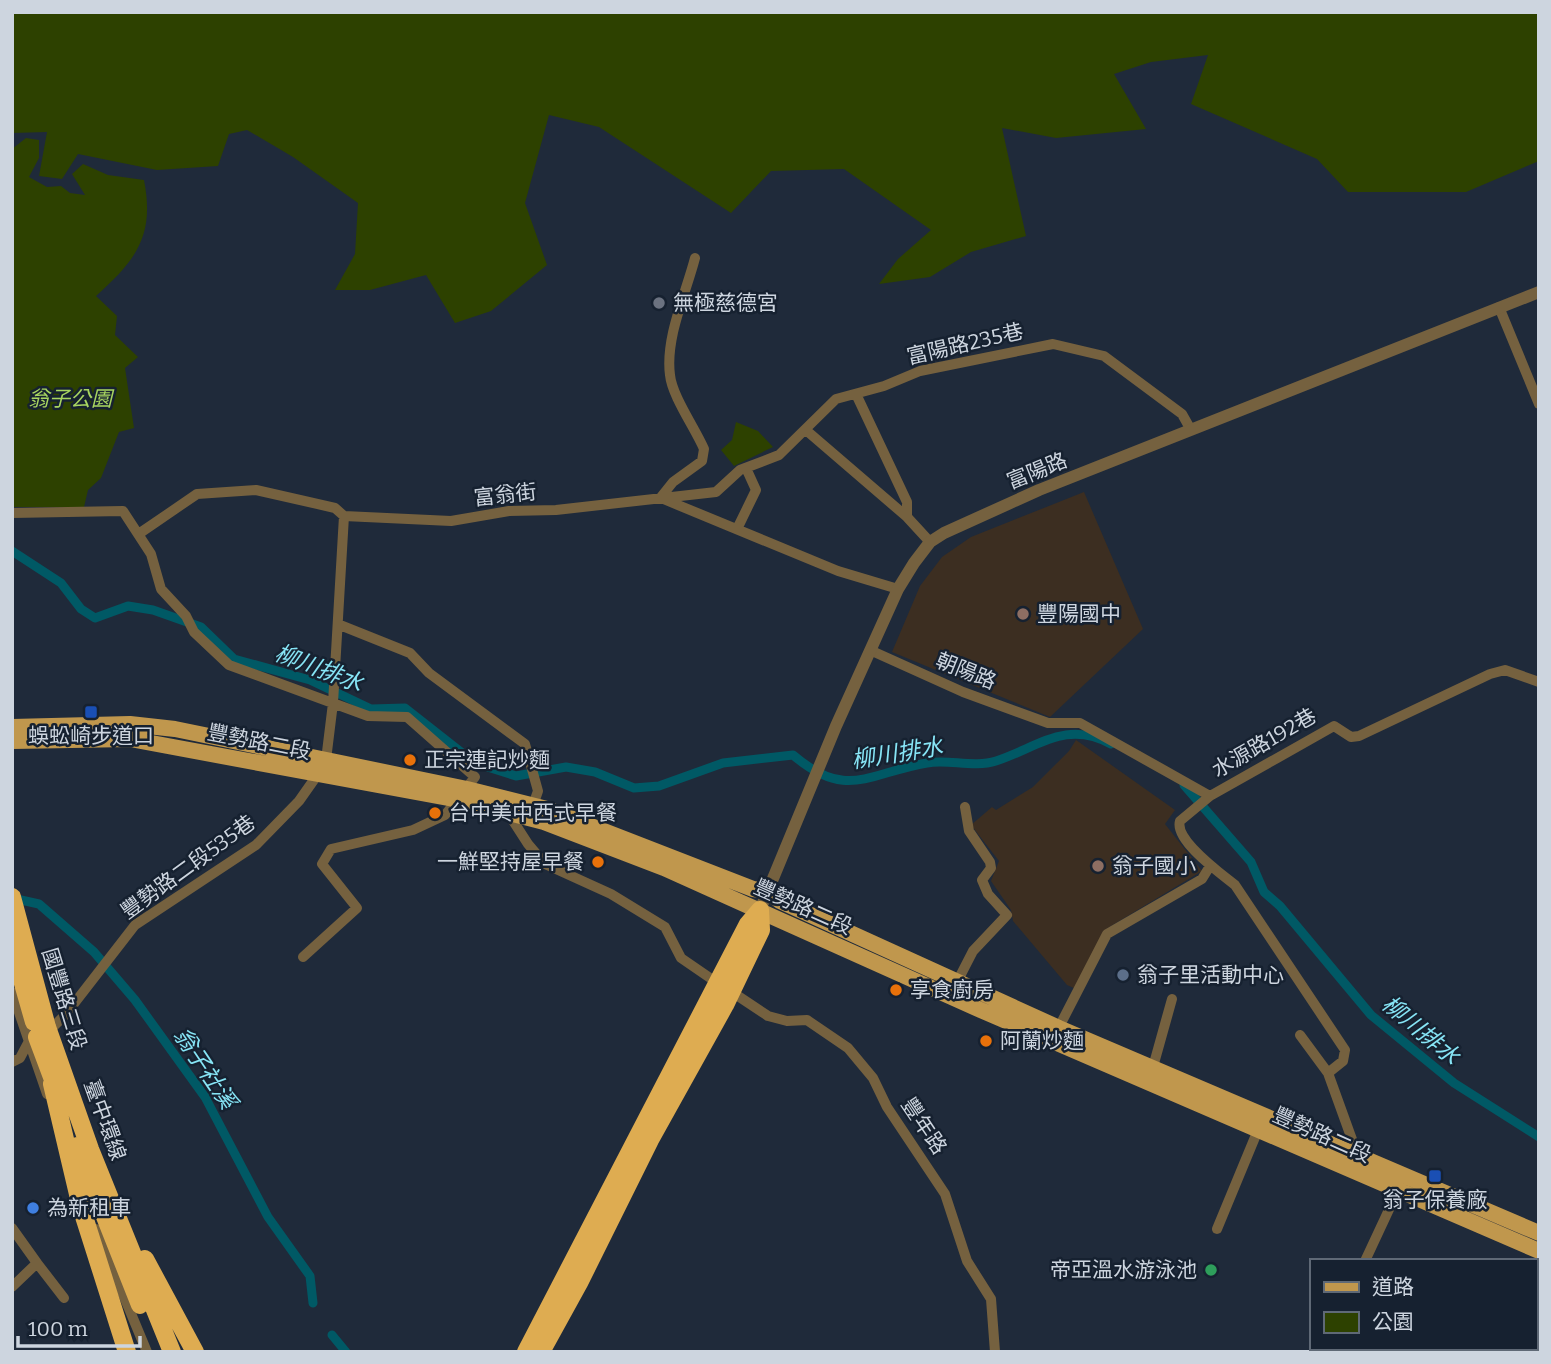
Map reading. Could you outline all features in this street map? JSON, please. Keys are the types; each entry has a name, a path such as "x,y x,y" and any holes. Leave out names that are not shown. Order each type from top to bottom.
{"highway":[{"name":"臺中環線","path":"14,900 47,1027 90,1149 174,1352"},
{"path":"541,1352 579,1283 644,1136 748,924 760,910"},
{"name":"臺中環線","path":"12,945 40,1040 96,1195 160,1352"},
{"path":"40,1040 81,1207 127,1352"},
{"path":"526,1352 644,1136"},
{"path":"90,1149 195,1352"}],"main road":[{"name":"豐勢路二段","path":"13,738 131,739 322,767 531,811 753,889 766,891 780,901 958,982 1055,1034 1258,1130 1539,1233"},
{"name":"豐勢路二段","path":"463,795 508,812 531,811 944,993 1153,1067 1350,1152 1401,1183 1539,1251"}],"street":[{"path":"661,498 673,482 702,461 704,449 670,375 678,312 684,302 695,258"},
{"name":"富陽路","path":"760,910 898,589 930,542 965,521 1539,292"},
{"path":"1499,307 1539,404"},
{"name":"富陽路235巷","path":"661,498 716,492 746,468 779,455 807,431 836,399 920,371 1054,344 1104,356 1182,414 1191,430"},
{"path":"856,394 907,502 907,517"},
{"path":"807,431 907,517 930,542"},
{"path":"738,527 757,490 746,468"},
{"name":"富翁街","path":"140,533 198,494 240,490 256,490 335,508 344,516 451,521 509,511 556,510 661,498 738,527 838,571 898,589"},
{"path":"12,513 122,511 140,533 151,554 160,589 186,616 194,632 240,670 334,700 368,716 407,717 475,777 445,815 414,830 331,849 322,864 357,908 303,957"},
{"path":"322,767 334,700 344,516"},
{"path":"340,625 410,653 429,673 525,744 538,791 531,811"},
{"name":"朝陽路","path":"872,651 963,692 1048,723 1080,723 1210,796"},
{"name":"水源路192巷","path":"1210,866 1178,827 1180,821 1210,796 1334,726 1351,737 1359,736 1463,685 1505,670 1539,682"},
{"name":"豐勢路二段535巷","path":"12,1062 40,1040 140,920 256,845 299,801 322,767"},
{"path":"944,993 958,982 973,951 1007,915 983,887 982,880 990,868 990,862 969,831 965,807"},
{"path":"508,812 521,835 545,864 627,903 665,926 681,958 713,980"},
{"path":"1055,1034 1107,934 1202,879 1210,866 1235,884 1345,1050 1343,1061 1328,1073"},
{"name":"國豐路三段","path":"12,890 40,1040"},
{"name":"國豐路三段","path":"12,954 40,1040 80,1188 147,1352"},
{"name":"國豐路三段","path":"12,992 40,1040 174,1352"},
{"name":"豐年路","path":"735,994 773,1017 807,1020 848,1048 873,1078 887,1107 945,1194 967,1261 991,1299 995,1352"},
{"path":"1153,1067 1172,999"},
{"path":"1300,1035 1328,1073 1354,1145 1350,1152"},
{"path":"1217,1229 1258,1130"},
{"path":"1367,1259 1401,1183"},
{"path":"12,1228 64,1298"},
{"path":"12,1287 37,1264"}],"shaded area":[{"name":"豐陽國中","path":"1084,492 1143,629 1050,717 892,652 920,586 942,557 971,537"},
{"name":"翁子國小","path":"1076,740 1175,810 1165,824 1202,871 1106,929 1076,989 1067,985 1013,921 1011,910 991,881 999,861 971,825 992,807 996,810 1033,787 1069,751"}],"green space":[{"path":"12,12 1539,12 1539,161 1466,192 1348,192 1317,159 1191,104 1208,55 1151,62 1114,74 1146,129 1056,138 1002,128 1026,236 971,252 930,277 879,284 898,259 931,230 844,169 771,171 731,213 599,127 549,115 525,203 547,265 491,311 455,323 426,275 370,290 335,290 355,254 358,203 293,157 247,130 229,134 218,166 157,170 78,154 62,179 39,176 47,132 12,133"},
{"name":"翁子公園","path":"26,138 39,140 39,158 29,177 47,187 61,186 70,193 85,195 72,174 83,164 108,175 144,180 147,217 139,246 122,271 96,296 117,316 115,335 138,357 125,368 134,428 119,432 101,478 88,490 84,507 12,507 12,149"},
{"path":"736,422 758,431 773,447 734,466 721,450 732,440"}],"waterway":[{"name":"柳川排水","path":"12,551 61,583 81,609 95,618 128,606 153,610 201,627 234,659 310,680 371,709 405,708 475,763 516,776 566,767 595,772 634,788 659,786 723,763 793,755 828,777 858,780 927,763 988,763 1066,735 1080,734 1111,744"},
{"name":"柳川排水","path":"1184,785 1251,862 1264,892 1280,906 1371,1015 1454,1083 1539,1137"},
{"name":"翁子社溪","path":"12,898 39,904 94,952 135,1000 205,1097 268,1217 310,1276 313,1303"},
{"name":"翁子社溪","path":"332,1335 346,1352"}],"place":[{"name":"無極慈德宮","path":"659,303"},
{"name":"豐陽國中","path":"1023,614"},
{"name":"蜈蚣崎步道口","path":"91,712"},
{"name":"正宗連記炒麵","path":"410,760"},
{"name":"台中美中西式早餐","path":"435,813"},
{"name":"一鮮堅持屋早餐","path":"598,862"},
{"name":"翁子國小","path":"1098,866"},
{"name":"翁子里活動中心","path":"1123,975"},
{"name":"享食廚房","path":"896,990"},
{"name":"阿蘭炒麵","path":"986,1041"},
{"name":"翁子保養廠","path":"1435,1176"},
{"name":"為新租車","path":"33,1208"},
{"name":"帝亞溫水游泳池","path":"1211,1270"}]}
